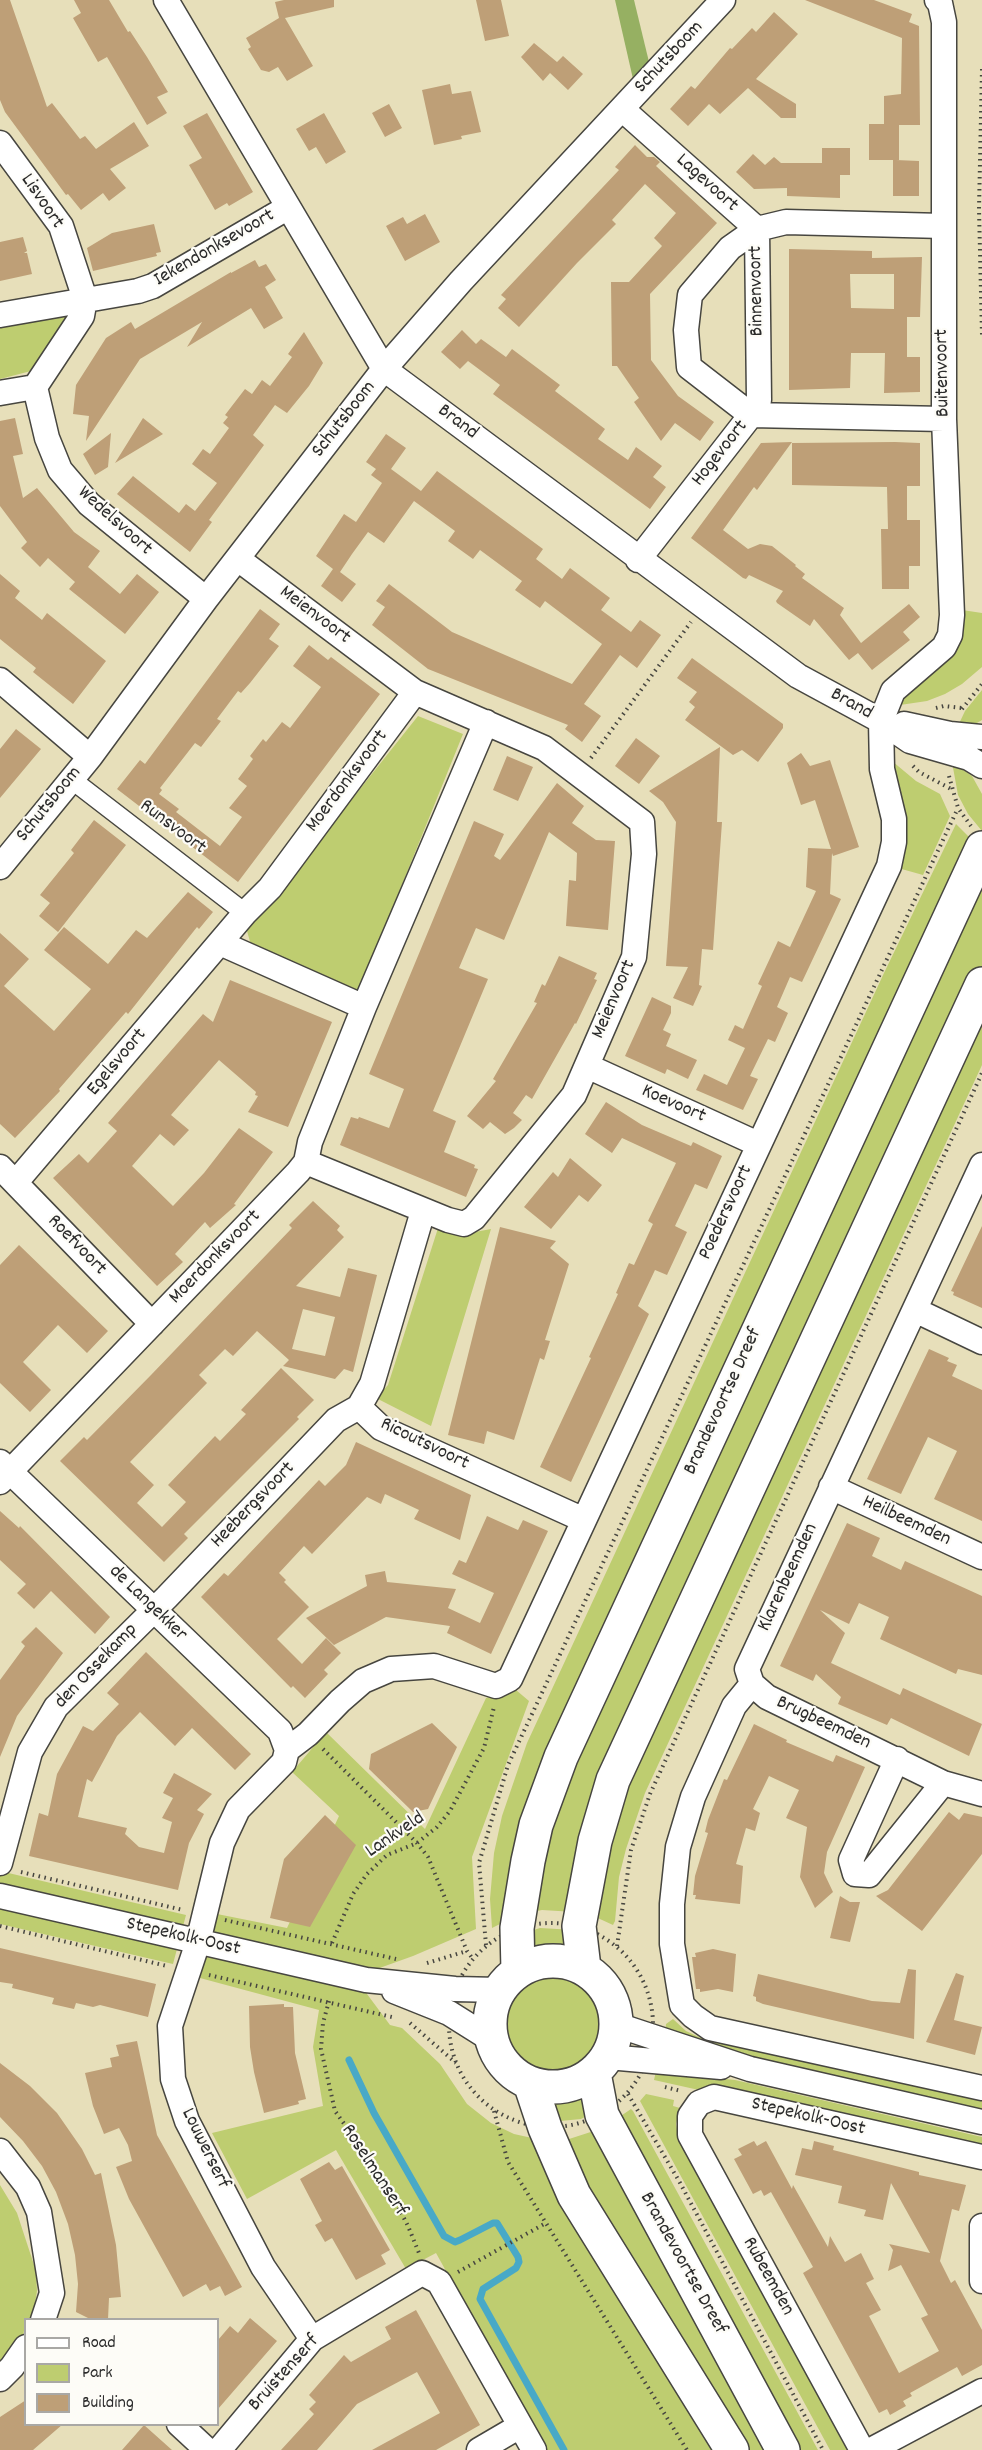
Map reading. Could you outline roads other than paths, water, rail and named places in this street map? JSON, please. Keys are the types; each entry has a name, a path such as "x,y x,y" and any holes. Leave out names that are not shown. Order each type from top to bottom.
{"main road":[{"name":"Brandevoortse Dreef","path":"509,1981 536,1825 561,1757 978,838"},
{"path":"584,1968 579,1926 598,1830 613,1780 982,984"},
{"path":"550,1960 568,1962 584,1968 598,1978 615,2008 617,2025 615,2041 601,2065 574,2084 552,2088 530,2083 513,2073 499,2058 492,2040 490,2014 509,1981 533,1964 550,1960"},
{"name":"Brandevoortse Dreef","path":"601,2065 602,2115 783,2450"},
{"path":"530,2083 545,2128 574,2195 732,2450"}],"street":[{"name":"Brand","path":"166,0 384,369 798,676 880,721 910,741 969,758 982,766"},
{"name":"Schutsboom","path":"0,867 90,757 206,599 384,369 460,281 723,0"},
{"name":"Buitenvoort","path":"880,721 893,691 944,647 950,634 952,615 944,419 944,22 940,3 937,0"},
{"name":"Lagevoort","path":"622,109 757,229"},
{"name":"Lisvoort","path":"0,143 61,226 85,299"},
{"name":"Iekendonksevoort","path":"0,315 138,291 153,286 287,208"},
{"path":"757,229 786,222 943,226"},
{"name":"Binnenvoort","path":"757,229 759,399 751,415 689,367 686,330 690,295 730,248 757,229"},
{"path":"0,393 35,387 82,316 85,299"},
{"name":"Wedelsvoort","path":"35,387 47,438 60,470 89,504 206,599"},
{"name":"Hogevoort","path":"639,560 751,415 944,419"},
{"name":"Meienvoort","path":"238,559 415,692 544,748 642,822 644,854 634,957 574,1095 474,1218 464,1224 423,1211"},
{"path":"0,680 90,757"},
{"name":"Moerdonksvoort","path":"220,943 270,888 415,692"},
{"name":"Brand","path":"880,721 982,737"},
{"name":"Poedersvoort","path":"287,1750 308,1734 363,1681 391,1669 434,1666 496,1686 510,1679 889,866 894,842 894,819 882,769 880,721"},
{"name":"Moerdonksvoort","path":"3,1472 152,1324 306,1162 310,1142 364,1007 486,722"},
{"name":"Runsvoort","path":"71,779 246,913"},
{"path":"220,943 364,1007"},
{"name":"Egelsvoort","path":"8,1175 220,943"},
{"name":"Koevoort","path":"587,1066 759,1144"},
{"path":"306,1162 423,1211"},
{"name":"Klarenbeemden","path":"752,1684 747,1669 982,1165"},
{"name":"Roefvoort","path":"8,1175 152,1324"},
{"name":"Ricoutsvoort","path":"423,1211 372,1384 358,1407 381,1428 584,1520"},
{"path":"915,1310 982,1342"},
{"name":"Heebergsvoort","path":"153,1611 336,1420 358,1407"},
{"name":"de Langekker","path":"3,1472 280,1731 287,1750"},
{"name":"Heilbeemden","path":"831,1487 982,1557"},
{"name":"den Ossekamp","path":"0,1863 30,1752 56,1707 153,1611"},
{"path":"752,1684 734,1706 693,1797 678,1847 672,1904 672,1944 682,2005 710,2028 982,2088"},
{"name":"Brugbeemden","path":"752,1684 767,1697 943,1783 982,1794"},
{"name":"Louwerserf","path":"287,1750 284,1762 238,1809 222,1843 198,1942 170,2026 173,2079 187,2121 263,2267 312,2339"},
{"path":"897,1759 851,1860 855,1874 869,1875 943,1783"},
{"name":"Stepekolk-Oost","path":"0,1896 366,1980 455,1989 509,1981"},
{"name":"Stepekolk-Oost","path":"366,1980 449,2013 492,2040"},
{"name":"Stepekolk-Oost","path":"617,2025 750,2069 982,2122"},
{"name":"Stepekolk-Oost","path":"601,2065 686,2065 750,2069"},
{"name":"Stepekolk-Oost","path":"699,2103 714,2097 982,2157"},
{"name":"Rubeemden","path":"699,2103 690,2116 690,2135 862,2450"},
{"path":"1,2153 28,2187 39,2212 52,2293 45,2318"},
{"path":"982,2226 982,2281"},
{"name":"Bruistenserf","path":"219,2450 312,2339 431,2277 520,2426"},
{"path":"0,2379 24,2350"},
{"path":"871,2450 982,2391"},
{"path":"181,2426 207,2450"},
{"path":"479,2450 520,2426 534,2450"}],"waterway":[{"path":"349,2060 374,2113 444,2236 455,2242 497,2223 518,2257 519,2262 516,2268 483,2289 480,2299 564,2450"}]}
